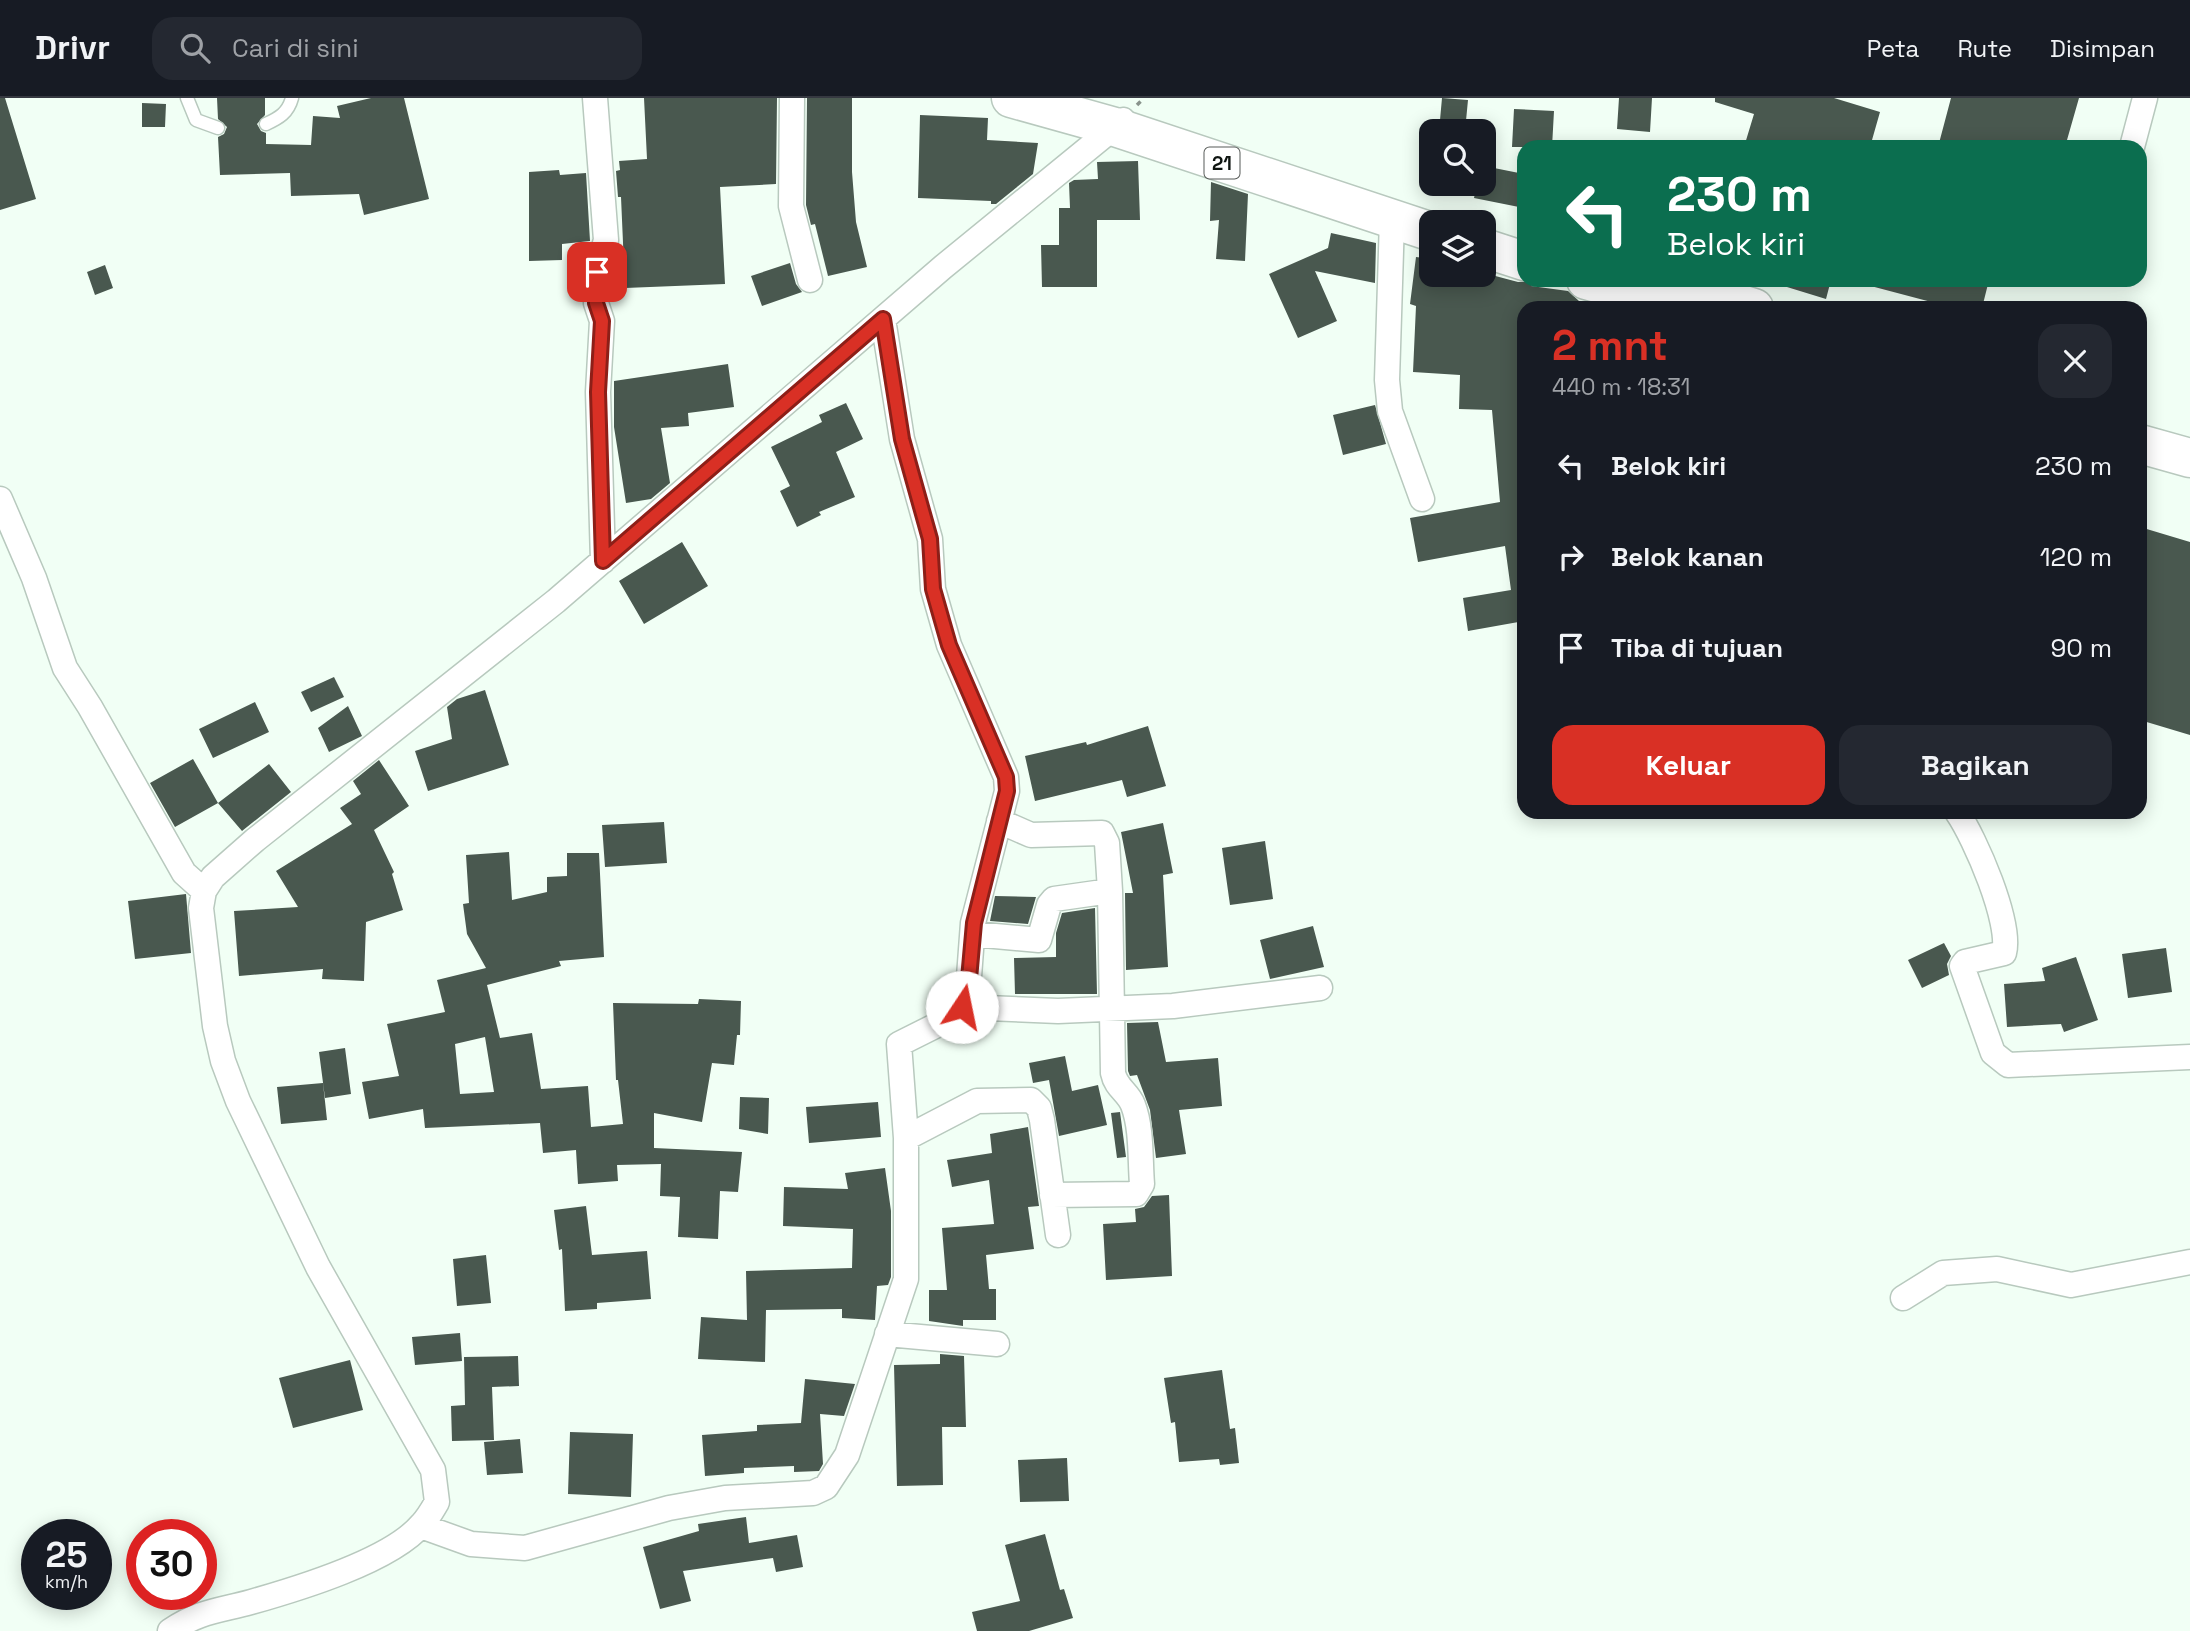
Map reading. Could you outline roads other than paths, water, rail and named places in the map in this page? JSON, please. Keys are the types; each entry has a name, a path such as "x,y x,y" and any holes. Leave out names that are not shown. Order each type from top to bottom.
{"highway":[{"name":"21","path":"1011,98 1120,122 1419,212"},
{"name":"21","path":"1066,98 1120,122 1419,228"},
{"path":"1496,234 1517,240"},
{"path":"1496,252 1517,259"},
{"path":"1611,287 1661,301"},
{"path":"1687,287 1732,301"},
{"path":"2147,431 2190,443"},
{"path":"2147,446 2190,458"}],"street":[{"path":"595,98 606,240 597,272 596,303 602,321 598,392 603,561"},
{"path":"792,98 791,206 810,280"},
{"path":"2134,140 2145,98"},
{"path":"170,1631 194,1615 276,1594 372,1558 421,1526 438,1502 433,1470 318,1267 238,1101 223,1061 203,944 201,908 204,891 213,877 255,840 603,561 883,319 1120,122"},
{"path":"1392,219 1387,380 1390,411 1422,499"},
{"path":"421,1526 471,1545 525,1548 669,1508 725,1499 813,1493 826,1487 847,1455 906,1279 906,1138 899,1044 951,1017 962,1007 968,990 972,934 1007,791 1006,777 949,645 933,589 930,539 902,439 883,319"},
{"path":"0,499 34,578 73,684 90,707 184,873 204,891"},
{"path":"1961,819 1980,850 2004,935 2004,953 1965,962 1962,966 1993,1052 1999,1060 2008,1065 2190,1057"},
{"path":"999,821 1031,835 1102,833 1107,843 1112,1073 1118,1088 1128,1096 1135,1107 1142,1189 1136,1194 1052,1195"},
{"path":"972,934 1039,940 1049,905 1054,899 1110,891"},
{"path":"962,1007 1058,1010 1174,1006 1320,988"},
{"path":"906,1138 961,1106 977,1101 1031,1100 1039,1108 1042,1120 1058,1235"},
{"path":"1903,1298 1943,1273 1997,1269 2071,1285 2190,1262"},
{"path":"887,1334 997,1344"}],"lane":[{"path":"187,98 197,120 218,128"},
{"path":"266,124 280,118 289,108 292,98"}]}
